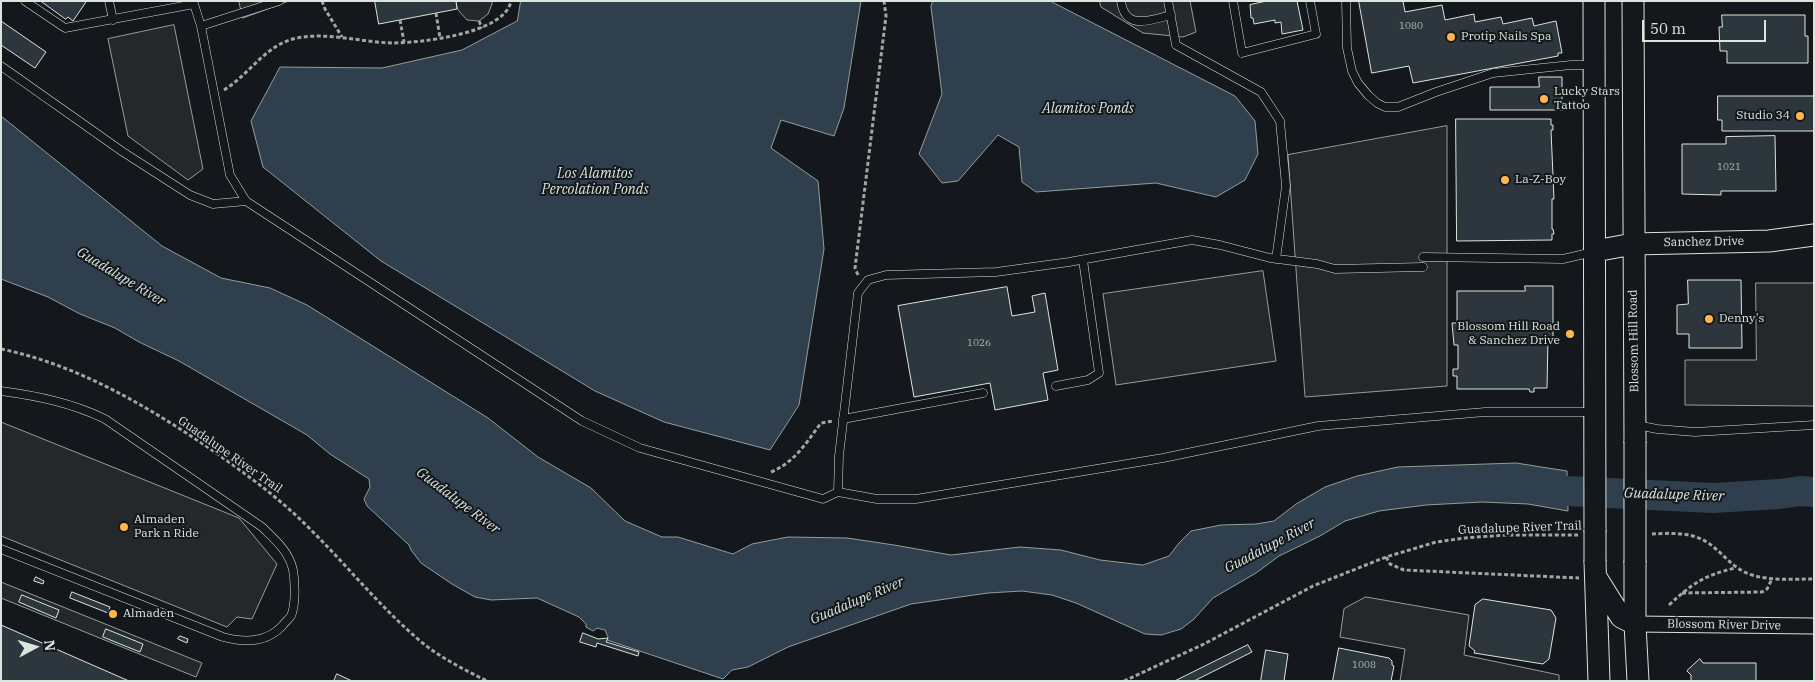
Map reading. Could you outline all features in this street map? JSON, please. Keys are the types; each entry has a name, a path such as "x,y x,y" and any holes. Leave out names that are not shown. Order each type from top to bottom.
{"main road":[{"path":"1594,1 1596,569 1599,681"},
{"name":"Blossom Hill Road","path":"1633,1 1635,624 1638,681"},
{"name":"Sanchez Drive","path":"1595,251 1633,244 1769,240 1814,235"},
{"path":"1596,569 1617,611 1626,621 1635,624"}],"street":[{"name":"Blossom River Drive","path":"1635,624 1814,626"}],"lane":[{"path":"25,1 65,28 194,3 201,26 230,175 246,201 582,421 640,448 823,499 838,492 877,499 916,499 1163,458 1318,426 1485,412 1596,412"},
{"path":"109,1 114,20"},
{"path":"201,26 279,1"},
{"path":"1121,1 1122,10 1128,18 1138,21 1171,15"},
{"path":"1168,1 1176,45 1261,92 1280,121 1286,186 1276,259"},
{"path":"1233,1 1242,53 1316,34 1310,1"},
{"path":"1346,1 1347,48 1352,72 1368,95 1376,103 1385,107 1398,107 1493,73 1594,64"},
{"path":"1,66 123,152 190,195 213,204 246,201"},
{"path":"838,492 839,456 858,293 868,280 886,275 996,272 1083,260 1192,240 1276,259 1317,264 1335,269 1422,267"},
{"path":"1422,257 1563,259 1595,251"},
{"path":"1056,386 1088,380 1099,373 1083,260"},
{"path":"1,391 60,401 105,419 262,527 284,549 293,569 295,594 291,616 278,630 261,640 239,641 223,637 1,549"},
{"path":"843,419 983,393"},
{"path":"1635,433 1657,429 1695,432 1814,425"}],"path":[{"path":"322,1 343,37"},
{"path":"215,96 234,84 274,46 297,38 343,37 392,42 440,38 473,32 482,28 500,17 510,7 511,1"},
{"path":"862,288 855,268 886,16 884,1"},
{"path":"436,13 440,38"},
{"path":"400,20 404,42"},
{"path":"479,21 482,28"},
{"name":"Guadalupe River Trail","path":"1,349 57,365 91,379 141,405 215,453 282,502 418,639 448,660 486,681"},
{"path":"752,479 785,466 803,448 821,424 843,419"},
{"path":"1646,534 1683,534 1697,537 1706,541 1735,568 1752,575 1772,579 1814,579"},
{"name":"Guadalupe River Trail","path":"1124,681 1204,644 1313,586 1386,557 1436,542 1465,538 1505,535 1578,535"},
{"path":"1386,557 1390,564 1404,570 1570,579 1596,569"},
{"path":"1670,606 1687,588 1702,579 1715,573 1735,568"},
{"path":"1682,593 1762,592 1767,589 1772,579"}],"shaded area":[{"path":"239,1 289,1 243,18"},
{"path":"456,1 492,1 492,4 488,14 479,21 467,20 458,10"},
{"path":"1100,1 1190,1 1196,32 1183,37 1143,33 1101,7"},
{"path":"174,25 203,169 188,180 128,136 108,39"},
{"path":"1447,126 1447,386 1305,397 1288,155"},
{"path":"1263,271 1276,361 1116,385 1103,294"},
{"path":"1756,283 1814,283 1814,406 1685,405 1685,360 1756,360"},
{"name":"Almaden Park n Ride","path":"1,422 239,518 277,564 252,619 237,617 227,627 1,536"},
{"path":"1,582 202,663 196,677 1,598"},
{"path":"1366,597 1469,615 1464,655 1559,675 1559,681 1400,681 1405,649 1340,637 1344,609"}],"water":[{"name":"Los Alamitos Percolation Ponds","path":"521,1 861,1 844,108 834,136 781,120 771,148 818,181 824,249 799,405 770,450 664,422 595,391 381,261 263,167 251,121 280,67 382,68 462,50 517,21"},
{"name":"Alamitos Ponds","path":"933,1 1050,1 1235,96 1255,121 1258,154 1245,180 1216,197 1156,183 1036,192 1022,182 1019,147 998,135 958,181 942,183 919,154 942,94 931,7"},
{"path":"1,116 162,246 221,278 270,288 307,305 488,418 538,457 591,488 625,521 662,537 678,537 733,554 752,544 788,537 847,538 951,555 1020,547 1061,550 1100,560 1143,565 1169,556 1191,531 1221,525 1256,524 1274,521 1296,504 1325,487 1357,476 1398,467 1516,463 1567,471 1568,511 1528,504 1482,502 1426,505 1379,511 1345,521 1320,536 1279,556 1256,573 1213,598 1194,619 1181,629 1161,635 1145,634 1076,603 1052,595 1022,591 988,593 911,604 788,647 748,667 732,670 723,679 607,640 608,637 605,630 597,628 593,631 586,627 586,624 579,617 537,598 491,600 475,597 421,563 409,545 367,506 364,499 370,487 369,479 330,454 307,435 179,361 115,328 80,314 48,297 1,279"}],"building":[{"path":"41,1 86,2 73,21 68,17 66,19"},
{"path":"375,1 456,1 457,9 379,24"},
{"path":"1267,1 1297,1 1303,30 1282,34 1281,22 1275,23 1275,20 1254,24 1253,18 1251,18 1250,5"},
{"path":"1359,1 1403,1 1405,12 1442,5 1445,20 1474,14 1475,22 1501,17 1503,24 1532,18 1534,26 1556,21 1562,53 1558,53 1558,56 1413,83 1409,66 1372,73"},
{"path":"1722,15 1805,15 1805,36 1808,36 1808,63 1727,63 1727,51 1720,51 1719,27 1722,27"},
{"path":"1,21 46,52 35,68 1,45"},
{"path":"1539,77 1562,77 1563,110 1490,110 1490,87 1539,87"},
{"path":"1718,96 1814,96 1814,131 1722,131 1722,120 1718,120"},
{"name":"La-Z-Boy","path":"1456,119 1551,119 1551,125 1553,125 1553,130 1551,130 1554,199 1552,199 1552,229 1554,234 1552,234 1552,240 1457,241"},
{"path":"1775,136 1776,191 1721,191 1721,195 1682,194 1682,144 1726,144 1726,137"},
{"name":"Denny's","path":"1688,280 1741,280 1742,348 1689,348 1689,334 1677,334 1677,305 1688,304"},
{"path":"1525,286 1553,286 1553,337 1548,337 1547,388 1534,388 1534,392 1530,392 1529,389 1457,389 1457,376 1453,376 1453,369 1458,369 1458,345 1454,345 1452,323 1457,323 1457,291 1525,291"},
{"path":"1007,287 1012,316 1035,312 1032,296 1045,293 1058,370 1043,373 1048,400 995,410 990,383 914,397 898,306"},
{"path":"36,577 44,581 43,584 34,581"},
{"path":"72,592 110,607 108,613 70,598"},
{"path":"22,595 59,610 56,618 19,602"},
{"path":"1483,599 1551,610 1556,618 1549,659 1543,664 1474,653 1475,651 1469,646 1475,605"},
{"path":"1,625 129,681 1,681"},
{"path":"106,629 143,644 140,652 103,637"},
{"path":"583,633 598,639 608,638 606,642 639,652 638,656 597,643 596,647 580,642"},
{"path":"180,636 188,639 187,643 178,639"},
{"path":"1248,645 1252,652 1194,681 1175,681"},
{"path":"1339,648 1389,658 1394,666 1391,681 1333,681"},
{"path":"1266,650 1288,654 1284,681 1261,681"},
{"path":"1700,659 1703,663 1756,663 1756,681 1691,681 1691,675 1687,671"},
{"path":"337,674 352,681 334,681"}],"waterway":[{"name":"Guadalupe River","path":"1527,487 1567,491 1713,498 1801,491 1814,492"}],"place":[{"name":"Protip Nails Spa","path":"1451,37"},
{"name":"Lucky Stars Tattoo","path":"1544,99"},
{"name":"Studio 34","path":"1800,116"},
{"name":"La-Z-Boy","path":"1505,180"},
{"name":"Denny's","path":"1709,319"},
{"name":"Blossom Hill Road & Sanchez Drive","path":"1570,334"},
{"name":"Almaden Park n Ride","path":"124,527"},
{"name":"Almaden","path":"113,614"}]}
